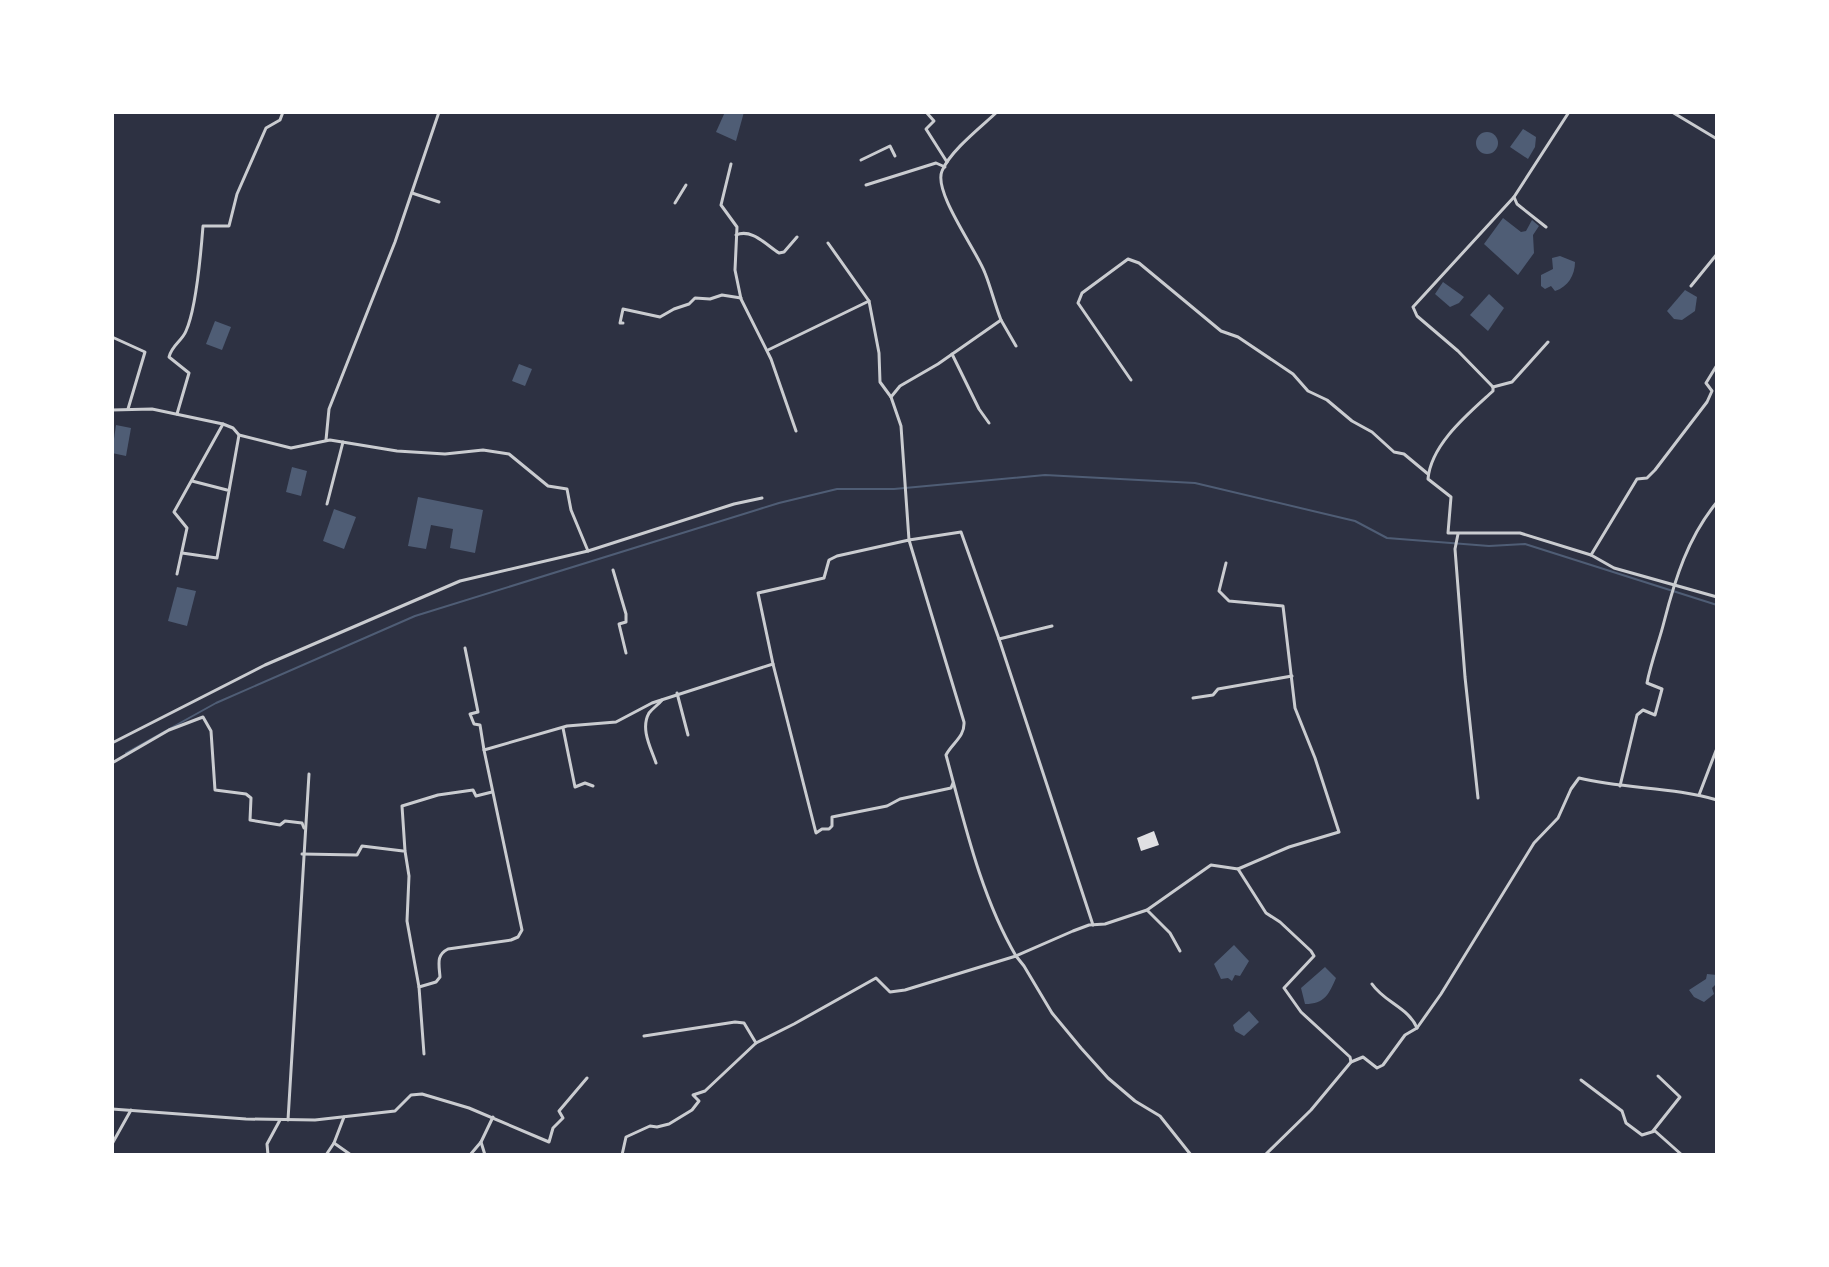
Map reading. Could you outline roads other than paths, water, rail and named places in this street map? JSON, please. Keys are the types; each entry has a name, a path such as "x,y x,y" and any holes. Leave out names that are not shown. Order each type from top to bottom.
{"street":[{"path":"177,414 189,373 169,357 171,350 186,334 192,311 203,226 229,226 237,194 266,128 280,120 283,112"},
{"path":"326,440 329,409 412,193 439,112"},
{"path":"926,112 934,121 926,129 946,164"},
{"path":"997,112 946,164 940,179 960,228 984,270 1001,320 1016,346"},
{"path":"1493,387 1458,351 1417,316 1413,307 1514,197 1569,112"},
{"path":"1672,112 1717,139"},
{"path":"861,160 890,146 895,156"},
{"path":"866,185 936,163 946,164"},
{"path":"731,164 721,205 737,227 735,270 741,298 767,351 796,431"},
{"path":"675,203 686,185"},
{"path":"412,193 439,202"},
{"path":"1514,197 1517,204 1546,227"},
{"path":"736,235 746,232 779,253 784,252 797,237"},
{"path":"828,243 869,301 879,353 880,382 891,397 901,426 909,540 964,722 962,736 951,745 946,755 1001,932 1052,1013 1090,1058 1135,1101 1160,1116 1188,1154"},
{"path":"1691,286 1717,254"},
{"path":"1131,380 1078,303 1082,293 1128,259 1139,263 1221,331 1238,337 1293,374 1308,391 1327,400 1428,474"},
{"path":"623,323 620,323 623,309 656,318 689,304 695,298 710,299 722,295 741,298"},
{"path":"767,351 869,301"},
{"path":"891,397 900,386 1001,320"},
{"path":"112,337 145,352 128,410"},
{"path":"1493,387 1512,382 1548,342"},
{"path":"952,354 989,423"},
{"path":"1591,555 1637,479 1647,478 1655,470 1707,402 1712,391 1706,383 1707,378 1717,365"},
{"path":"1493,387 1493,391 1438,448 1429,465 1428,479 1451,497 1448,533 1520,533 1591,555 1614,568 1672,590 1717,597"},
{"path":"112,410 152,409 177,414 223,424 239,435 291,448 326,440 397,451 445,454 483,450 509,454 548,486 567,489 571,510 588,551"},
{"path":"177,574 187,528 174,512 223,424"},
{"path":"182,553 217,558 239,435"},
{"path":"327,504 343,442"},
{"path":"191,480 227,490"},
{"path":"112,743 265,665 460,581 588,551 762,498"},
{"path":"1620,786 1637,715 1643,710 1655,715 1657,711 1662,689 1647,683 1672,590 1703,518 1717,502"},
{"path":"953,783 951,788 900,799 887,806 832,817 832,826 816,833 758,593 824,578 829,560 837,556 961,532 1093,925"},
{"path":"1458,534 1455,549 1478,798"},
{"path":"622,1155 626,1137 650,1126 669,1124 692,1110 699,1101 693,1095 705,1091 756,1043 876,978 890,992 905,990 1016,956 1073,931 1147,910 1211,865 1238,869 1289,847 1339,832 1295,708 1283,606 1223,598 1219,591 1226,563"},
{"path":"613,570 626,614 626,622 619,624 626,653"},
{"path":"999,639 1052,626"},
{"path":"419,987 436,982 440,977 438,957 448,949 511,940 518,937 522,930 480,725 474,724 470,714 478,712 465,648"},
{"path":"484,750 563,727 616,722 677,693 773,664"},
{"path":"1193,698 1213,695 1218,689 1292,676"},
{"path":"677,693 688,735"},
{"path":"656,763 646,734 646,722 653,708 663,699"},
{"path":"112,763 169,730 203,717 211,731 215,790 246,794 251,798 250,820 254,822 280,825 285,821 302,823 305,830"},
{"path":"563,727 575,787 585,783 593,786"},
{"path":"1699,795 1717,748"},
{"path":"288,1120 309,774"},
{"path":"1265,1155 1311,1110 1351,1062 1363,1057 1377,1068 1383,1065 1405,1035 1417,1028 1534,843 1558,818 1579,778 1717,800"},
{"path":"424,1054 419,987 407,921 409,876 402,806 438,795 473,790 476,796 492,792"},
{"path":"302,854 357,855 362,846 405,851"},
{"path":"1238,869 1266,913 1280,922 1314,956 1284,988 1292,1003 1350,1057 1351,1062"},
{"path":"1147,910 1170,933 1180,951"},
{"path":"1372,984 1413,1019 1417,1028"},
{"path":"644,1036 735,1022 744,1023 756,1043"},
{"path":"1581,1080 1622,1111 1626,1123 1642,1135 1653,1131 1680,1097 1658,1076"},
{"path":"112,1109 288,1120 395,1111 411,1095 422,1094 493,1117 549,1142 553,1128 563,1118 559,1111 587,1078"},
{"path":"288,1107 290,1079"},
{"path":"112,1144 131,1110"},
{"path":"326,1155 344,1117"},
{"path":"470,1155 481,1142 493,1117"},
{"path":"268,1155 267,1144 280,1120"},
{"path":"1653,1131 1682,1155"},
{"path":"481,1142 485,1155"},
{"path":"334,1143 351,1155"}],"water":[{"path":"725,112 744,112 736,141 716,132"},
{"path":"1523,129 1536,137 1535,147 1528,159 1510,147"},
{"path":"1487,132 1495,135 1498,143 1495,151 1487,154 1479,151 1476,143 1479,135"},
{"path":"1503,218 1521,232 1526,231 1532,220 1539,226 1533,235 1534,253 1518,275 1484,244"},
{"path":"1560,256 1575,262 1572,276 1560,289 1555,291 1551,286 1545,289 1541,286 1541,275 1553,269 1552,258"},
{"path":"1443,282 1464,297 1459,303 1450,307 1435,294"},
{"path":"1685,290 1697,297 1695,311 1682,320 1674,319 1667,311"},
{"path":"1489,294 1504,308 1488,331 1470,315"},
{"path":"215,321 231,327 222,350 206,344"},
{"path":"519,364 532,369 525,386 512,381"},
{"path":"116,425 131,428 126,456 112,453"},
{"path":"292,467 307,471 301,496 286,492"},
{"path":"418,497 483,510 475,553 450,548 453,529 431,525 426,549 408,546"},
{"path":"334,509 356,517 344,549 323,541"},
{"path":"177,587 196,591 187,626 168,621"},
{"path":"1234,945 1249,961 1240,976 1235,975 1232,981 1221,979 1214,964"},
{"path":"1325,967 1336,978 1331,989 1322,1000 1305,1004 1301,988"},
{"path":"1707,974 1717,975 1717,983 1712,988 1714,994 1704,1002 1689,990 1706,979"},
{"path":"1249,1011 1259,1022 1244,1036 1235,1031 1233,1025"}],"waterway":[{"path":"126,753 216,703 415,616 779,503 837,489 894,489 1045,475 1195,483 1355,521 1387,538 1489,546 1525,544 1717,605"}]}
